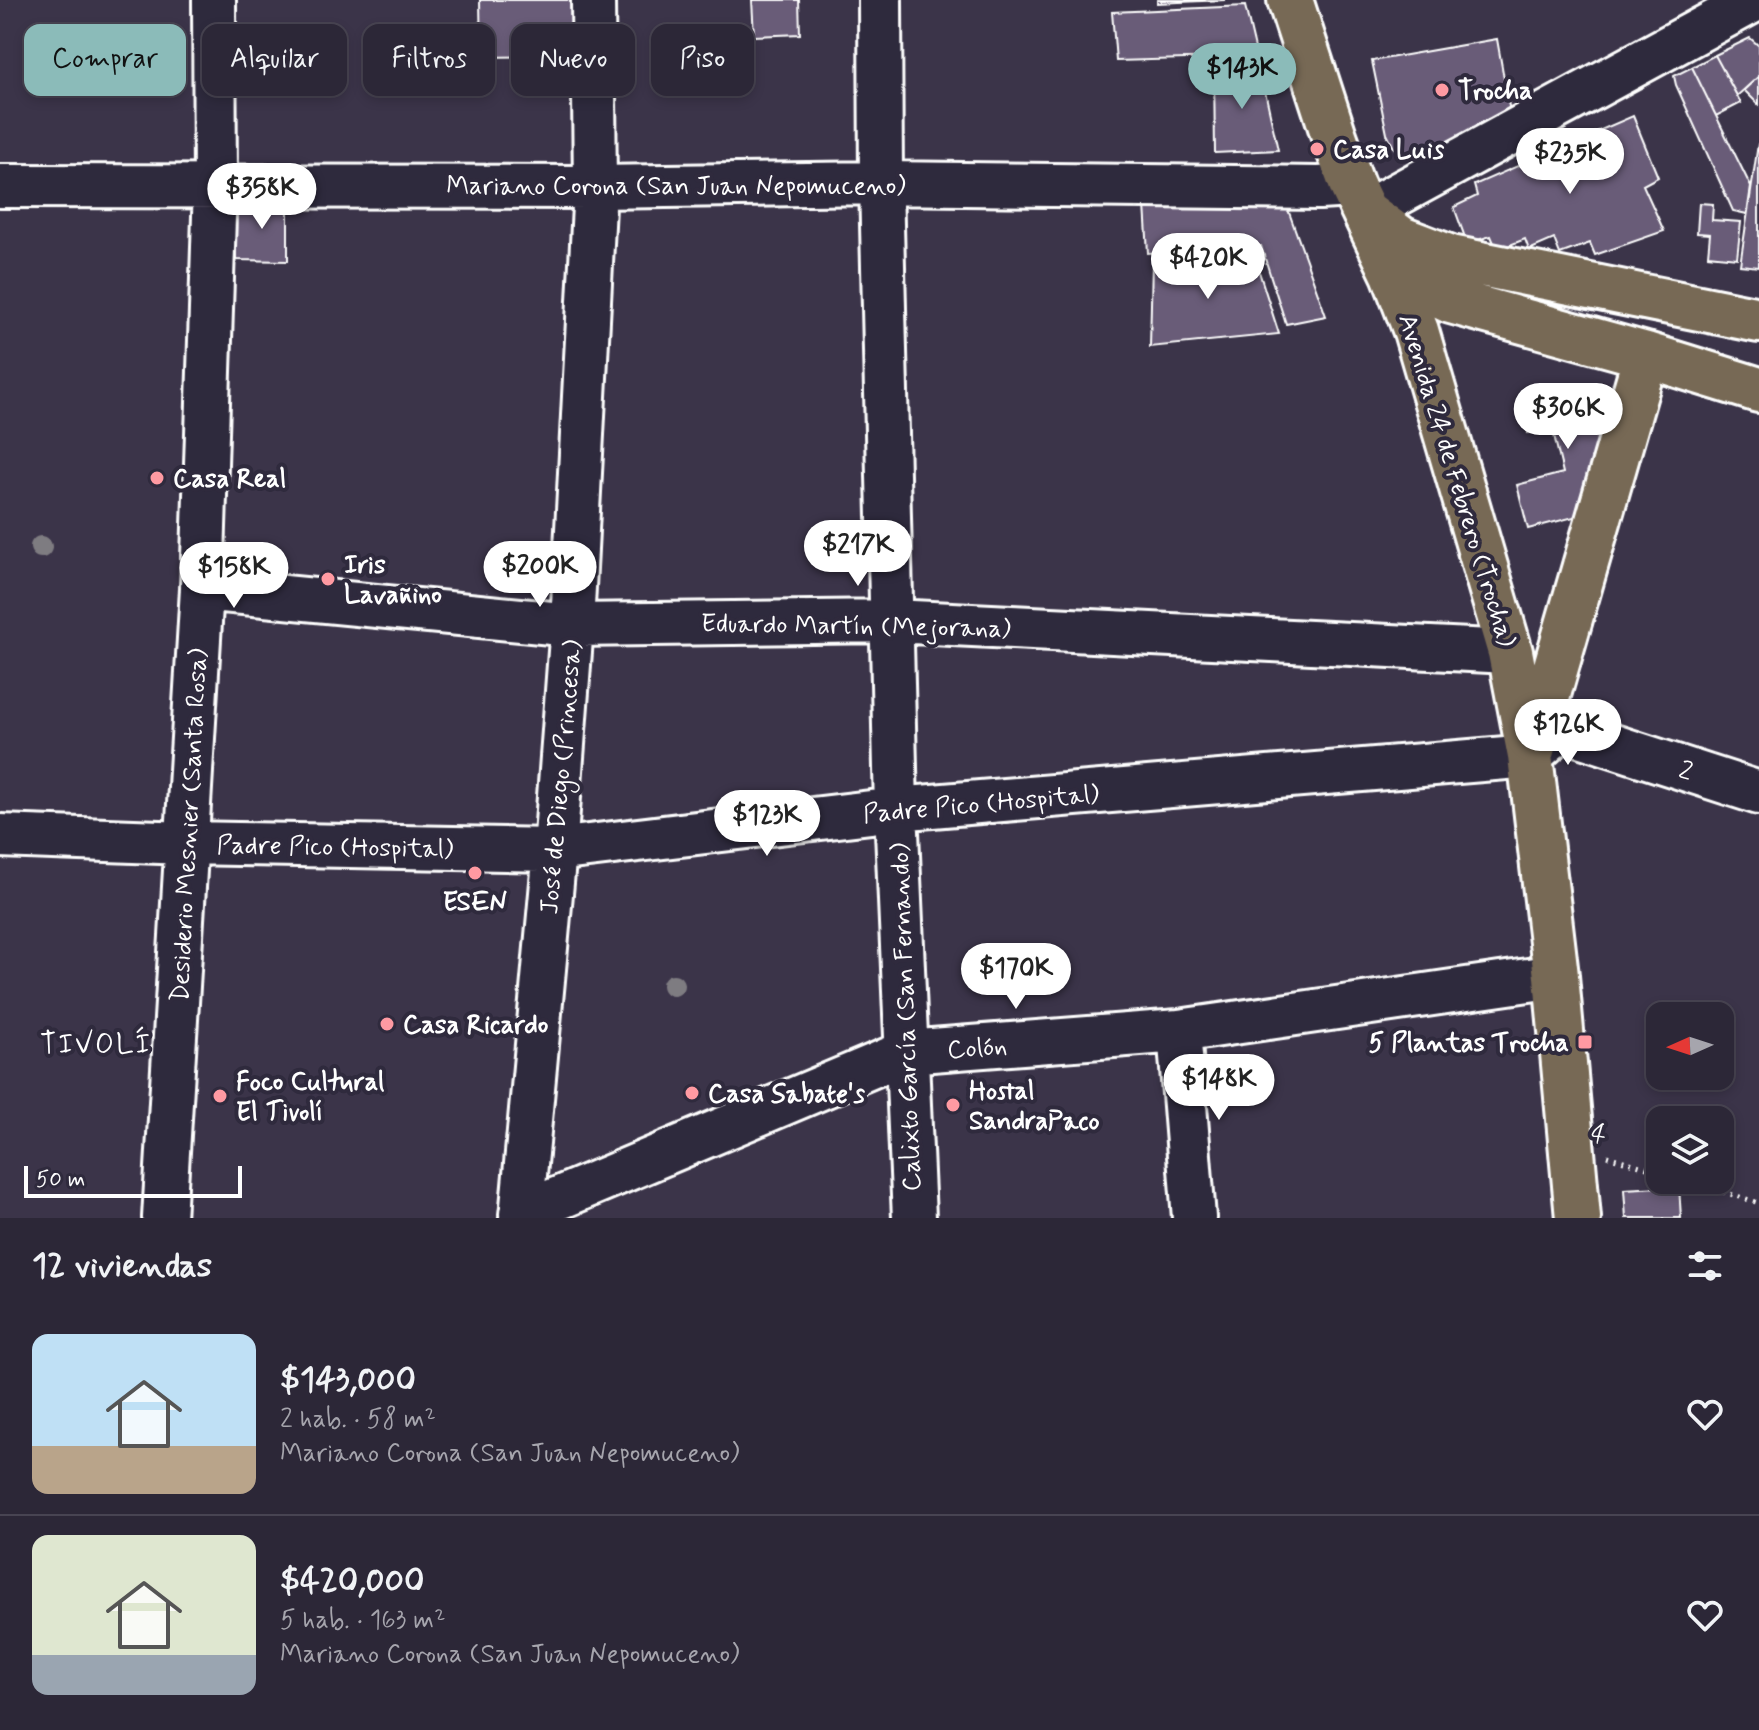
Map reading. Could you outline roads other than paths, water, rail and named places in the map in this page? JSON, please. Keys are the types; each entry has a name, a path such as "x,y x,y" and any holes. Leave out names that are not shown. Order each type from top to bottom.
{"main road":[{"name":"Avenida 24 de Febrero (Trocha)","path":"1290,0 1334,136 1416,331 1510,652 1530,756 1556,976 1578,1218"},
{"path":"1358,199 1401,239 1451,258 1759,320"},
{"path":"1394,274 1451,301 1759,390"},
{"path":"1416,331 1431,306 1451,301"},
{"path":"1530,756 1646,355"}],"street":[{"name":"Desiderio Mesnier (Santa Rosa)","path":"164,1218 202,589 215,185 214,0"},
{"name":"José de Diego (Princesa)","path":"521,1216 555,850 572,625 595,187 593,0"},
{"name":"Calixto García (San Fernando)","path":"880,0 881,183 896,809 914,1218"},
{"path":"1358,199 1755,2"},
{"name":"Mariano Corona (San Juan Nepomuceno)","path":"0,186 595,187 881,183 1319,188 1358,199"},
{"name":"Eduardo Martín (Mejorana)","path":"202,589 572,625 892,621 1510,652"},
{"name":"2","path":"1530,756 1561,729 1759,793"},
{"name":"Padre Pico (Hospital)","path":"0,836 555,850 896,809 1530,756"},
{"name":"Colón","path":"521,1216 906,1052 1179,1031 1556,976"},
{"path":"1179,1031 1194,1218"}],"place":[{"name":"Trocha","path":"1442,90"},
{"name":"Casa Luis","path":"1317,149"},
{"name":"Casa Real","path":"157,478"},
{"name":"Iris Lavañino","path":"328,579"},
{"name":"ESEN","path":"475,873"},
{"name":"Casa Ricardo","path":"387,1024"},
{"name":"5 Plantas Trocha","path":"1585,1042"},
{"name":"Casa Sabate's","path":"692,1093"},
{"name":"Foco Cultural El Tivolí","path":"220,1096"},
{"name":"Hostal SandraPaco","path":"953,1105"}],"district":[{"name":"TIVOLÍ","path":"96,1043"}]}
